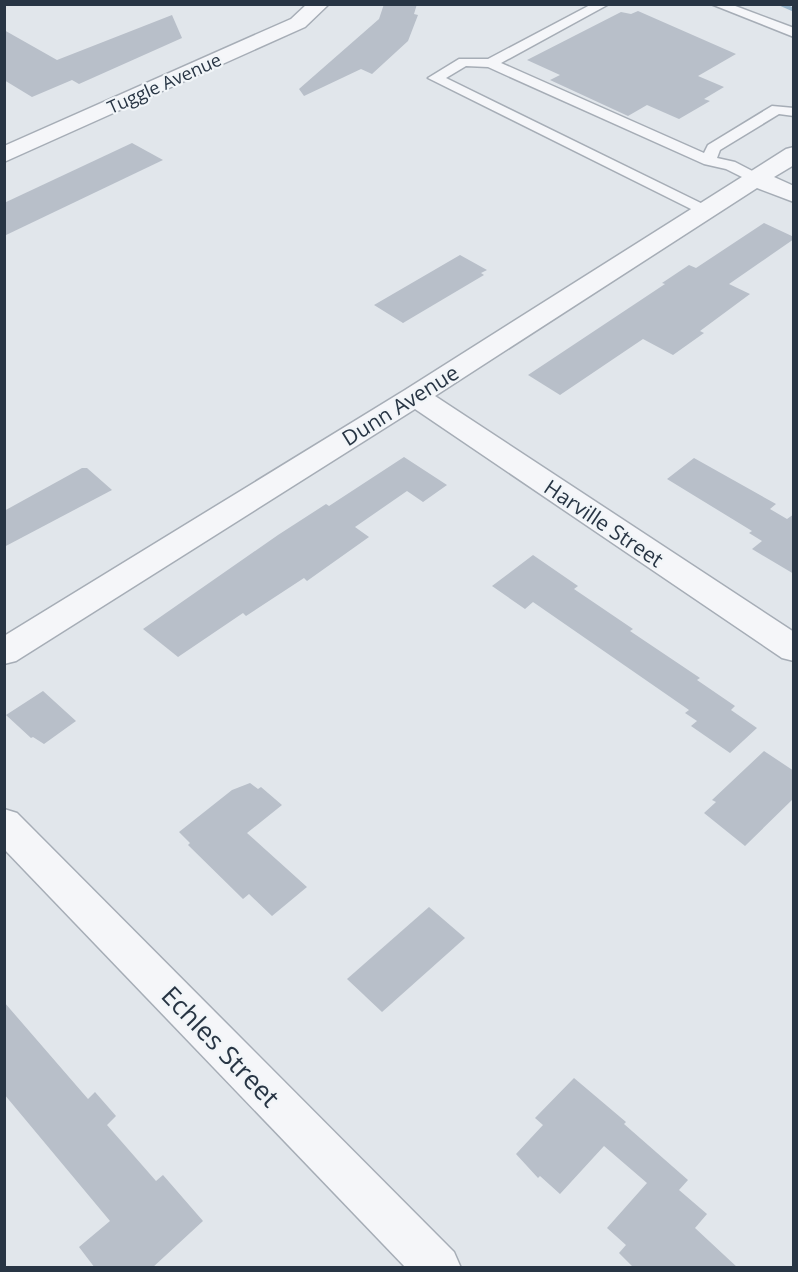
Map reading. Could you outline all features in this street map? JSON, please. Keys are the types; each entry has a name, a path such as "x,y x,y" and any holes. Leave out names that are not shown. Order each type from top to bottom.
{"street":[{"name":"Tuggle Avenue","path":"8,149 298,23 319,4"},
{"name":"Dunn Avenue","path":"4,652 415,396 794,154"},
{"path":"757,179 794,195"},
{"name":"Harville Street","path":"415,396 794,649"},
{"name":"Echles Street","path":"4,824 438,1268"}],"lane":[{"path":"490,63 603,4"},
{"path":"717,4 794,33"},
{"path":"706,212 435,78 464,62 490,63 710,161 730,165 757,179"},
{"path":"710,161 713,148 777,109 794,112"}],"building":[{"path":"384,4 417,4 414,14 418,15 408,41 372,74 361,69 304,96 299,89 379,19"},
{"path":"638,11 736,54 698,76 724,87 704,99 710,101 679,119 647,105 628,116 550,80 560,75 527,60 621,12 631,14"},
{"path":"172,15 182,38 79,84 72,80 32,97 4,80 4,30 57,60"},
{"path":"132,143 163,160 4,236 4,203"},
{"path":"764,223 794,239 729,284 750,294 700,331 704,333 673,355 643,339 560,395 528,375 665,284 662,283 689,265 696,268"},
{"path":"460,255 487,270 481,273 484,275 403,323 374,305"},
{"path":"404,457 447,485 423,502 407,491 355,527 369,537 307,581 304,578 246,616 243,613 178,657 143,629 278,535 326,504 329,506"},
{"path":"694,458 776,504 770,509 787,519 794,514 794,574 752,549 762,541 749,533 752,531 667,479"},
{"path":"82,468 87,468 112,490 4,547 4,511"},
{"path":"533,555 578,586 574,589 633,629 630,631 700,678 697,680 735,706 731,710 757,728 730,753 691,726 697,721 685,713 689,710 533,602 525,609 492,586"},
{"path":"43,691 76,721 44,744 31,738 6,715"},
{"path":"764,751 794,771 794,798 745,846 704,813 716,802 712,800"},
{"path":"250,783 258,789 261,787 282,805 247,833 307,887 272,916 249,894 243,899 188,845 190,843 179,832 232,790"},
{"path":"429,907 465,938 382,1012 347,979"},
{"path":"4,1002 88,1099 95,1092 116,1116 107,1125 156,1181 163,1175 203,1221 152,1268 95,1268 79,1247 110,1221 4,1094"},
{"path":"574,1078 626,1122 624,1124 688,1180 679,1190 707,1214 695,1228 738,1268 634,1268 619,1253 626,1245 607,1228 647,1183 604,1146 560,1194 540,1176 538,1178 516,1154 543,1125 535,1118"}],"waterway":[{"path":"779,4 794,10"}]}
